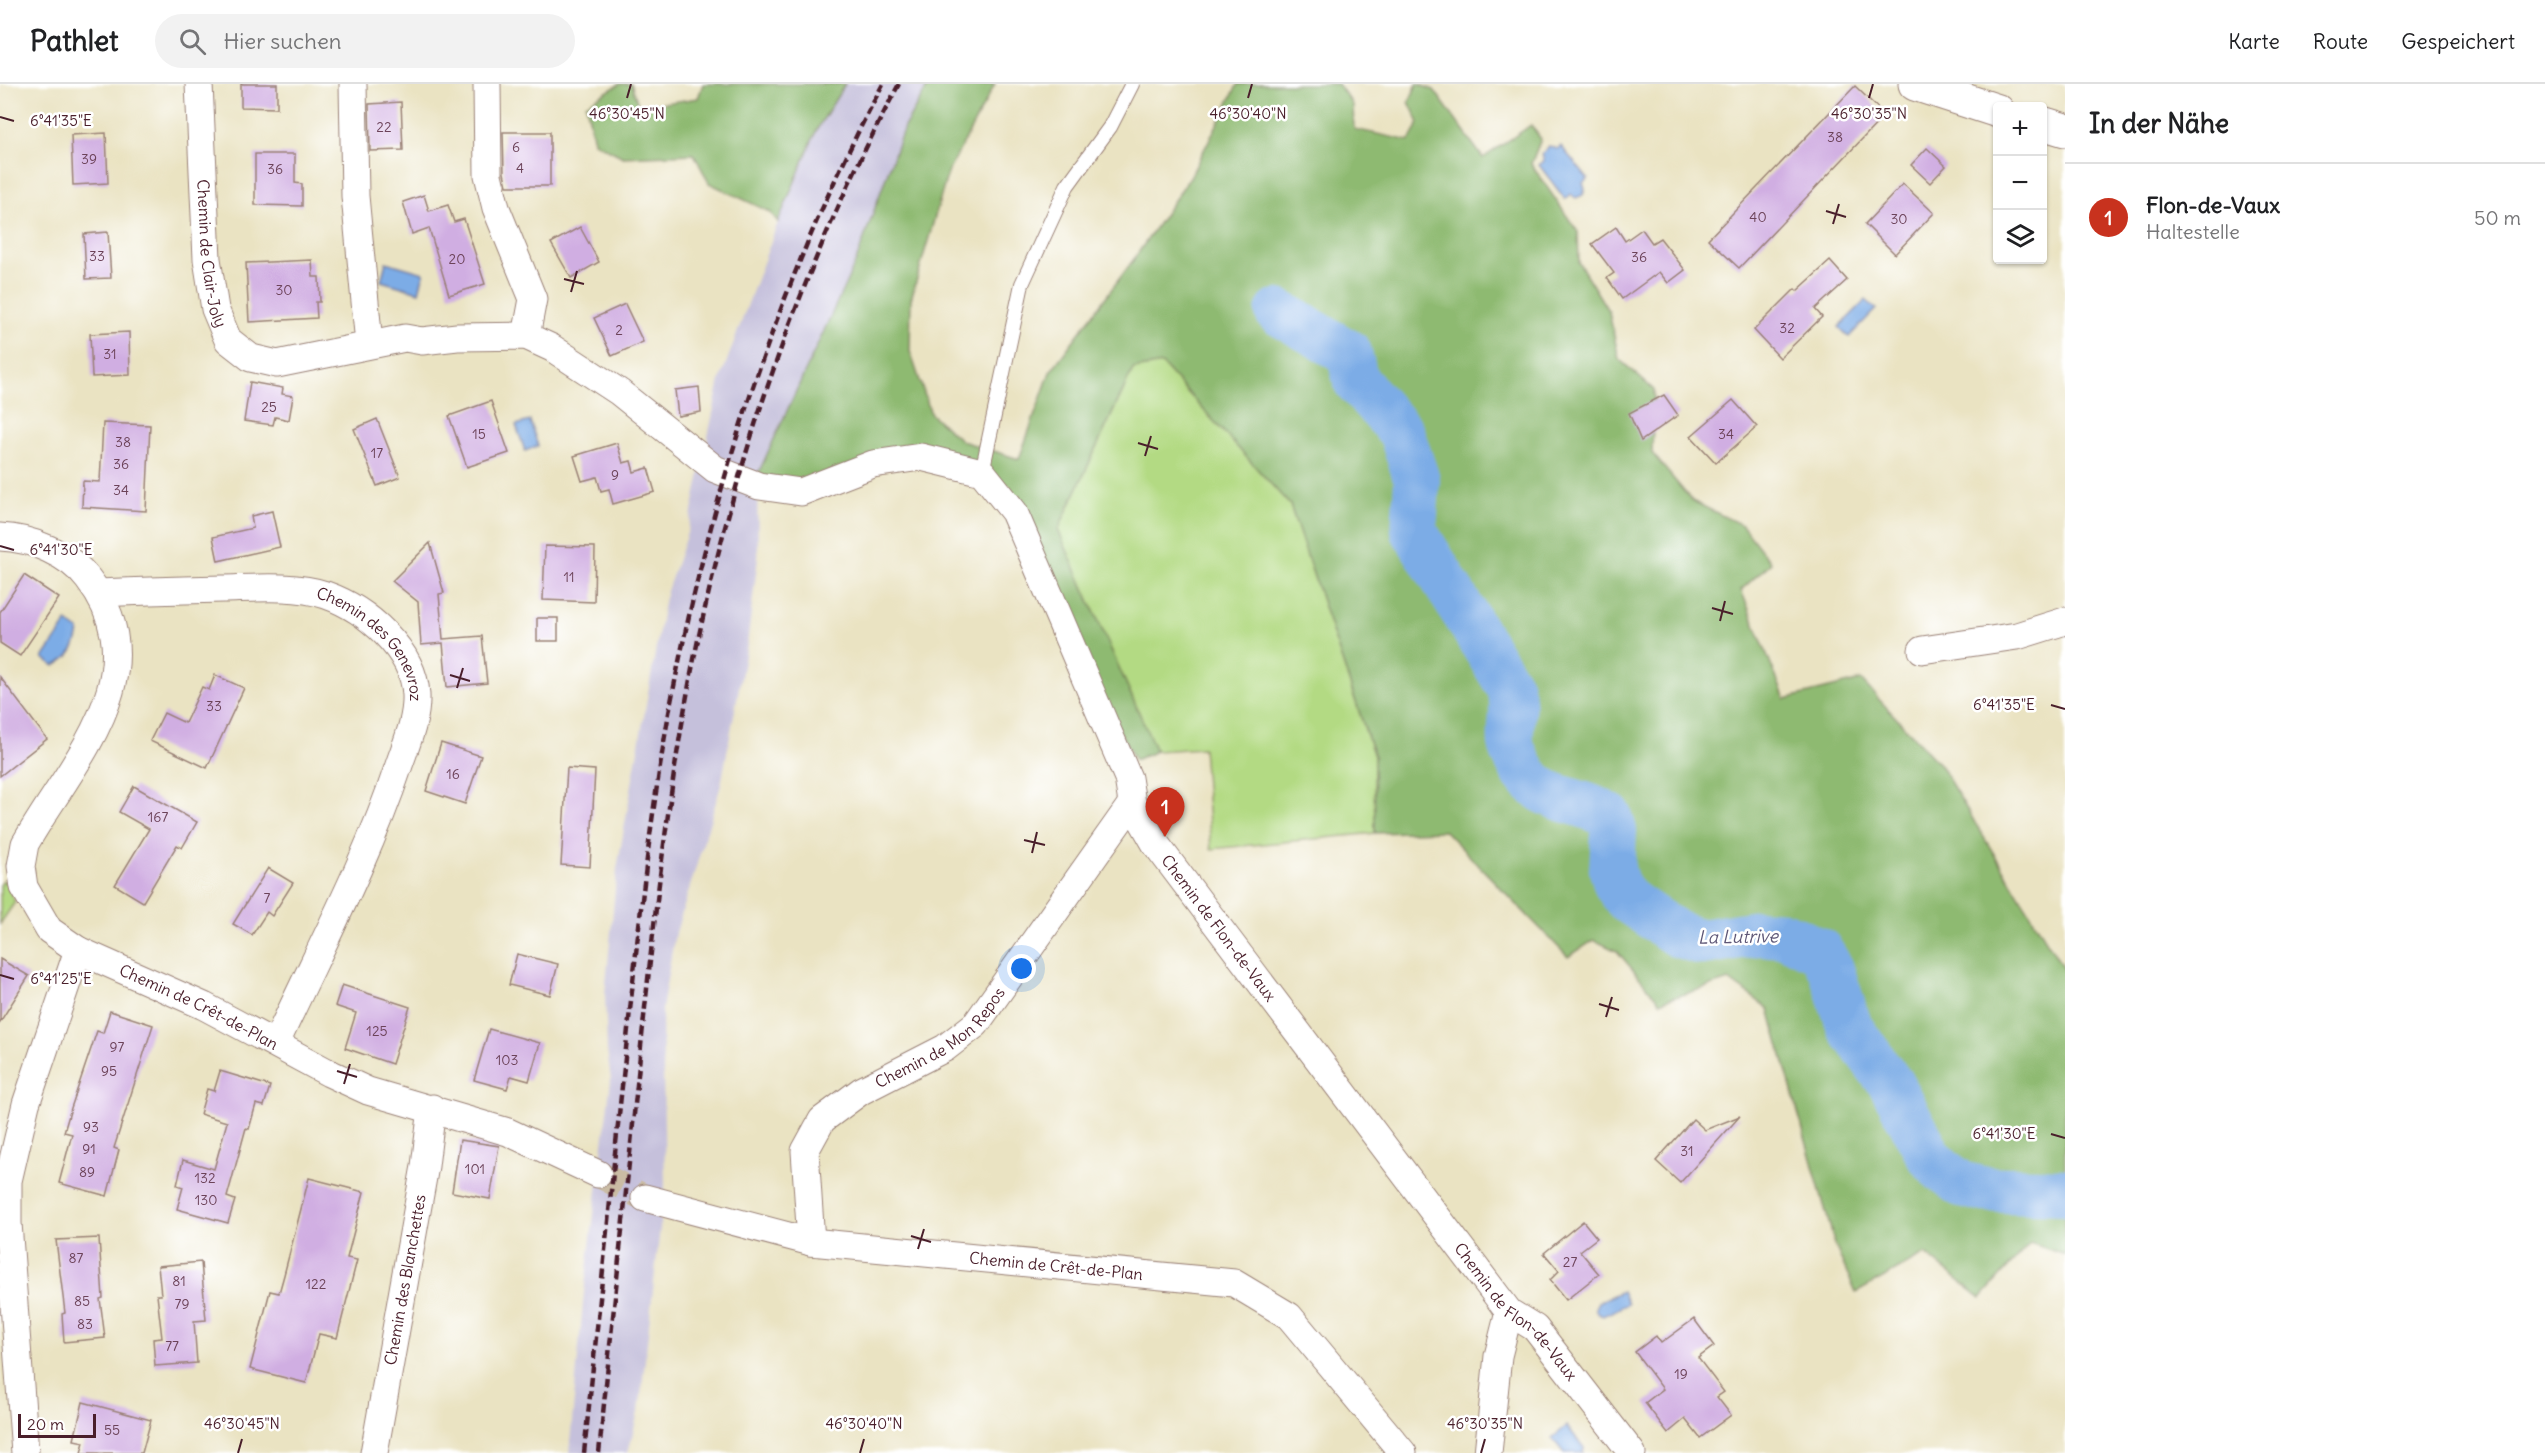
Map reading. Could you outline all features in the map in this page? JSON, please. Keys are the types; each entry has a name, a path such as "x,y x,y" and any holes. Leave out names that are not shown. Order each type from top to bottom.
{"street":[{"name":"Chemin de Clair-Joly","path":"199,84 207,259 215,309 228,339 250,358 278,364 405,338 422,341 457,337 526,336 552,348 619,392 716,469 759,486 801,492 873,464 921,457 982,472"},
{"path":"353,84 355,196 369,344"},
{"path":"487,84 488,175 496,208 533,298 526,336"},
{"path":"1915,84 1993,109"},
{"path":"2047,124 2065,130"},
{"name":"Chemin de Flon-de-Vaux","path":"982,472 1014,512 1128,778 1132,803 1155,843 1509,1312 1535,1328 1632,1453"},
{"path":"0,537 28,540 67,559 84,574 99,593"},
{"name":"Chemin des Genevroz","path":"99,593 265,588 325,595 344,603 373,623 394,643 411,669 416,693 416,716 383,813 276,1043"},
{"name":"Chemin de Crêt-de-Plan","path":"99,593 114,631 117,651 116,675 106,707 90,739 25,844 21,866 24,887 36,911 50,930 78,950 204,1006 329,1073 368,1091 508,1132 598,1174"},
{"path":"1922,651 2017,636 2065,621"},
{"name":"Chemin de Mon Repos","path":"811,1242 805,1151 822,1120 861,1091 945,1048 976,1024 1132,803"},
{"path":"25,1453 8,1223 8,1182 26,1104 78,950"},
{"name":"Chemin des Blanchettes","path":"374,1453 425,1166 432,1108"},
{"name":"Chemin de Crêt-de-Plan","path":"645,1198 811,1242 1234,1283 1289,1316 1402,1453"},
{"path":"1488,1453 1498,1356 1509,1312"}],"lane":[{"path":"982,472 1022,284 1067,186 1110,127 1132,84"}],"shaded area":[{"path":"845,84 929,84 904,127 856,261 757,476 758,557 747,645 721,785 674,939 662,1009 665,1185 640,1404 628,1453 569,1453 584,1293 611,1080 607,1050 605,994 617,869 665,597 688,530 720,380 778,222 816,131"}],"green space":[{"path":"620,84 631,84 639,107 698,98 703,84 845,84 816,131 778,222 770,212 709,183 694,154 623,157 594,142 586,104"},
{"path":"929,84 995,84 948,172 911,299 910,351 931,414 962,441 1019,459 1050,372 1134,259 1190,177 1238,84 1338,84 1353,105 1354,129 1409,141 1419,123 1409,102 1417,84 1434,90 1483,158 1531,125 1541,139 1531,164 1578,232 1579,263 1609,312 1619,359 1654,390 1652,453 1692,501 1742,525 1771,563 1741,590 1785,699 1861,680 1940,765 2065,971 2065,1255 2030,1243 1981,1298 1925,1254 1856,1293 1836,1248 1769,1009 1729,980 1660,1002 1617,951 1594,940 1568,957 1445,831 1375,833 1374,756 1290,505 1162,364 1133,369 1058,530 1156,751 1135,760 982,472 921,457 824,482 757,476 856,261 904,127"},
{"path":"1162,364 1290,505 1374,756 1375,833 1211,849 1203,748 1156,751 1058,530 1133,369"},
{"path":"4,880 15,902 0,924 0,885"}],"water":[{"path":"1549,146 1557,149 1561,146 1588,179 1583,183 1585,189 1583,195 1576,198 1570,194 1565,199 1539,165 1544,161 1542,154"},
{"path":"386,262 424,273 419,292 381,281"},
{"path":"1866,300 1876,309 1849,337 1839,327"},
{"path":"530,421 538,446 525,451 516,425"},
{"path":"67,622 79,630 76,642 72,652 54,666 43,658"},
{"path":"1622,1291 1628,1304 1603,1316 1598,1314 1595,1308 1598,1302"},
{"path":"1567,1426 1584,1448 1583,1453 1564,1453 1552,1438"}],"building":[{"path":"241,84 277,84 277,108 241,107"},
{"path":"1855,86 1885,115 1739,268 1708,239"},
{"path":"401,102 403,150 370,151 369,104"},
{"path":"503,132 550,132 550,186 507,186 504,173"},
{"path":"106,133 108,183 73,185 71,135"},
{"path":"1927,148 1946,166 1930,183 1911,165"},
{"path":"255,154 295,154 295,183 302,184 302,206 255,205"},
{"path":"1903,184 1934,213 1895,254 1865,224"},
{"path":"424,195 429,211 448,205 454,222 464,219 485,284 449,295 429,228 412,234 403,202"},
{"path":"580,227 599,262 571,278 551,243"},
{"path":"1616,227 1625,241 1642,229 1652,243 1660,238 1685,270 1668,283 1659,272 1622,299 1607,278 1614,273 1592,244"},
{"path":"108,232 111,278 86,279 84,234"},
{"path":"312,260 313,277 319,277 320,302 316,302 317,318 249,322 246,263"},
{"path":"1830,261 1847,280 1815,309 1822,317 1780,358 1754,330 1795,289 1797,291"},
{"path":"625,304 643,342 612,356 594,318"},
{"path":"129,332 130,375 92,377 90,334"},
{"path":"250,382 283,388 282,394 293,396 289,420 275,417 273,425 244,421"},
{"path":"699,387 701,412 678,416 675,390"},
{"path":"1664,395 1678,415 1641,441 1629,413"},
{"path":"1733,400 1757,427 1716,463 1691,436"},
{"path":"491,401 509,453 467,467 449,416"},
{"path":"377,419 400,477 377,486 354,429"},
{"path":"103,423 150,425 146,511 82,507 83,481 100,482"},
{"path":"617,443 623,463 631,461 634,472 648,468 655,492 613,504 609,489 601,491 597,477 582,481 574,456"},
{"path":"272,511 280,547 218,561 213,537 253,528 251,516"},
{"path":"430,543 444,593 439,594 443,639 482,636 487,683 447,687 443,643 421,645 418,602 392,581"},
{"path":"545,546 595,547 594,602 543,600"},
{"path":"24,575 59,598 20,656 0,643 0,612"},
{"path":"537,618 558,618 558,641 537,641"},
{"path":"215,675 244,688 207,768 150,741 164,713 185,723 202,687 209,690"},
{"path":"0,677 47,739 0,776"},
{"path":"441,743 481,756 465,804 426,791"},
{"path":"567,768 595,770 590,867 561,865"},
{"path":"134,786 197,822 182,848 177,845 143,902 115,885 149,829 119,812"},
{"path":"268,868 293,883 272,916 267,912 252,935 233,924"},
{"path":"517,954 558,964 550,995 509,985"},
{"path":"0,959 29,976 0,1022"},
{"path":"342,985 410,1007 392,1064 345,1048 356,1013 335,1006"},
{"path":"110,1011 153,1025 114,1148 119,1150 107,1196 59,1183 72,1134 64,1132 71,1108 97,1031 103,1033"},
{"path":"489,1029 540,1043 529,1081 511,1076 507,1089 474,1080"},
{"path":"220,1071 270,1086 264,1106 256,1104 249,1129 246,1128 227,1197 235,1200 228,1223 177,1209 183,1187 177,1185 183,1160 214,1169 227,1122 200,1114 207,1089 214,1091"},
{"path":"1740,1116 1680,1183 1656,1161 1693,1119 1705,1130"},
{"path":"460,1140 499,1146 490,1199 452,1192"},
{"path":"309,1178 364,1192 347,1258 357,1260 337,1338 319,1334 306,1383 250,1369 270,1291 279,1293"},
{"path":"1583,1221 1597,1238 1580,1251 1599,1274 1566,1300 1550,1280 1559,1271 1544,1253"},
{"path":"99,1238 103,1298 100,1299 105,1338 64,1342 62,1314 65,1313 56,1240"},
{"path":"201,1262 206,1320 194,1321 197,1363 155,1366 153,1339 162,1338 157,1295 161,1295 158,1266"},
{"path":"1694,1319 1714,1346 1698,1358 1724,1392 1717,1397 1731,1415 1700,1438 1685,1419 1668,1433 1645,1403 1663,1389 1635,1352 1656,1336 1661,1343"},
{"path":"83,1402 151,1420 142,1453 81,1453 84,1442 74,1440"}],"waterway":[{"name":"La Lutrive","path":"1278,312 1349,353 1356,381 1401,432 1417,480 1414,531 1510,688 1512,749 1520,765 1538,787 1561,798 1598,810 1610,817 1614,831 1612,870 1617,886 1627,900 1677,934 1702,942 1758,933 1785,935 1820,951 1831,969 1850,1028 1891,1084 1929,1155 1942,1170 1961,1184 1981,1189 2065,1192"}],"tunnel":[{"path":"598,1174 645,1198"}],"railway":[{"path":"584,1453 641,907 654,807 680,657 716,509 761,363 817,221 848,152 883,84"},
{"path":"599,1453 655,914 668,813 693,664 729,514 750,439 775,366 831,223 899,84"}],"place":[{"name":"Flon-de-Vaux","path":"1165,837"}]}
